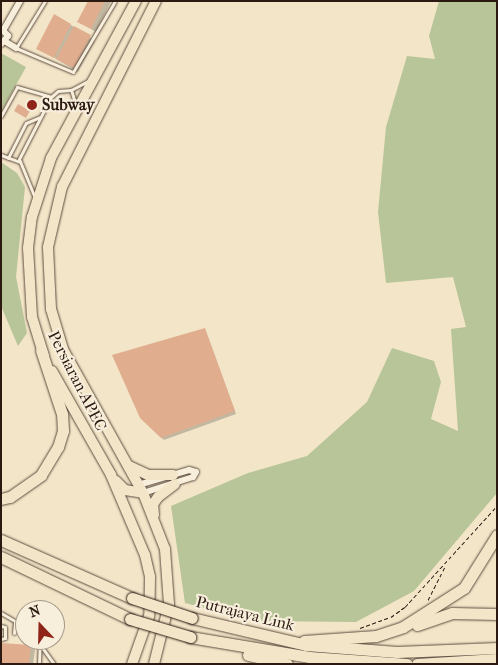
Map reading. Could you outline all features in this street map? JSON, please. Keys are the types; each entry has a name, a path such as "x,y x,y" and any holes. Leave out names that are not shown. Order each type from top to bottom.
{"highway":[{"path":"1,499 10,497 41,476 58,448 63,431 62,414 41,350"},
{"path":"293,643 320,638 376,636 414,621 464,588 497,535"},
{"name":"Putrajaya Link","path":"1,540 132,598 192,618 293,643 398,652 497,648"},
{"name":"Putrajaya Link","path":"1,557 130,619 192,637 309,657 407,664"},
{"path":"320,638 378,639 452,613 497,614"},
{"path":"192,637 287,664"},
{"path":"417,664 497,659"}],"main road":[{"name":"Persiaran APEC","path":"132,664 149,616 150,577 131,518 111,475 41,350 32,317 28,267 29,232 51,158 93,77 136,1"},
{"name":"Persiaran APEC","path":"154,664 169,604 167,562 155,519 63,349 51,309 48,247 62,187 156,1"},
{"path":"126,464 148,476 174,479"},
{"path":"111,475 120,487 138,490 131,518"},
{"path":"155,519 153,504 174,479"}],"street":[{"path":"16,48 4,43 7,34 2,29 20,1"},
{"path":"138,490 174,479"}],"lane":[{"path":"44,1 16,48 68,71 76,71 115,1"},
{"path":"37,201 20,162 40,117 51,96 58,91 71,90 93,77"},
{"path":"1,116 17,88 51,96"},
{"path":"71,90 76,109"},
{"path":"8,158 26,124 40,117"},
{"path":"1,155 20,162"},
{"path":"1,613 15,620"},
{"path":"1,626 5,627 5,638 1,639"},
{"path":"14,633 15,627"},
{"path":"39,664 40,650"},
{"path":"44,650 54,664"}],"path":[{"path":"354,630 391,617 406,607 497,506"},
{"path":"426,603 446,564"}],"green space":[{"path":"439,1 497,1 497,493 414,591 356,622 254,621 185,603 171,506 248,473 307,456 367,402 392,348 434,361 441,382 431,419 458,431 451,329 466,327 453,277 386,283 378,212 386,127 407,56 435,59 429,36"},
{"path":"1,53 26,67 1,112"},
{"path":"1,162 17,173 25,187 16,277 27,333 18,346 1,306"}],"building":[{"path":"88,1 105,1 91,29 77,22"},
{"path":"54,14 71,24 54,58 36,49"},
{"path":"74,26 91,35 74,68 56,59"},
{"path":"18,104 30,111 26,118 14,111"},
{"path":"205,328 235,411 161,438 140,418 112,355"},
{"path":"1,643 15,644 15,650 30,650 29,664 1,664"}],"place":[{"name":"Subway","path":"32,105"}]}
